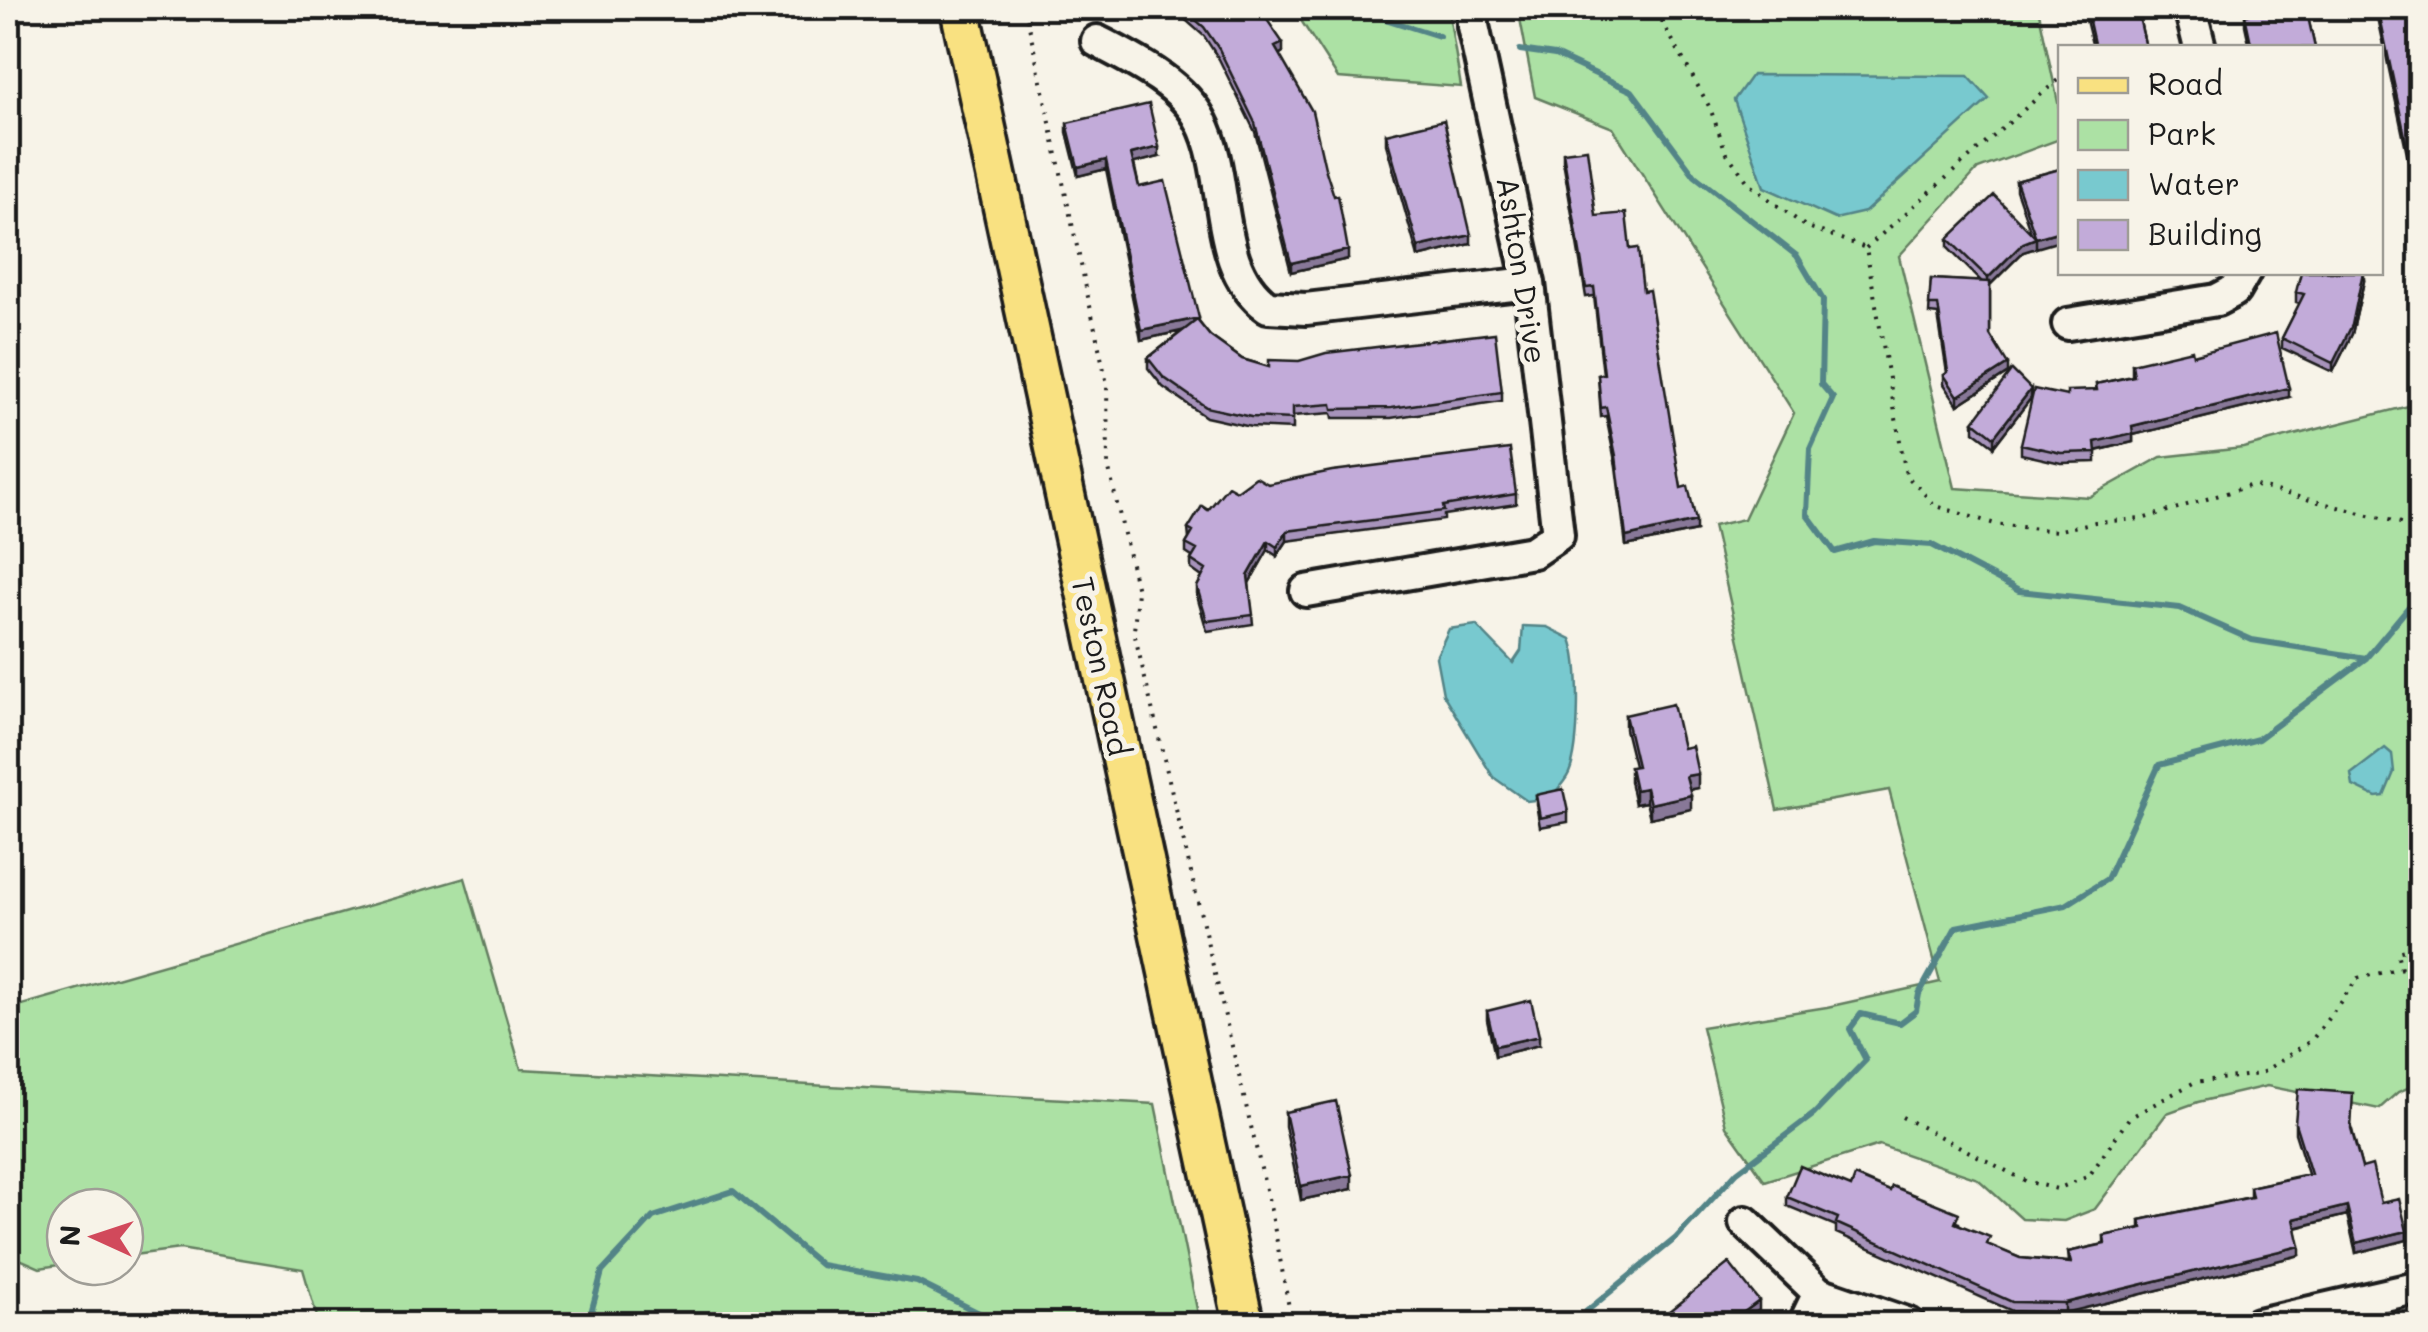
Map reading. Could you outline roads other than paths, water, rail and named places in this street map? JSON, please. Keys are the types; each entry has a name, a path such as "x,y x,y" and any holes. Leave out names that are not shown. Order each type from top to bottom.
{"main road":[{"name":"Teston Road","path":"960,8 1244,1324"}],"street":[{"name":"Ashton Drive","path":"1306,591 1532,552 1558,535 1529,283 1473,26 1473,8"},
{"path":"2190,8 2199,45"},
{"path":"1097,42 1147,67 1201,119 1241,279 1252,296 1268,307 1306,309 1529,283"},
{"path":"2068,324 2217,300 2234,291 2243,275"},
{"path":"1746,1222 1819,1294 1909,1324"},
{"path":"2258,1324 2420,1286"},
{"path":"1804,1324 1819,1294"}],"water":[{"path":"1752,75 1968,76 1989,99 1865,212 1835,219 1764,187 1734,100"},
{"path":"1476,625 1513,663 1521,651 1523,626 1547,627 1571,639 1578,686 1573,761 1563,783 1550,798 1527,801 1493,777 1443,694 1436,657 1449,629"},
{"path":"2385,748 2392,754 2394,772 2384,796 2376,797 2353,786 2351,774"}],"waterway":[{"path":"1350,8 1439,36"},
{"path":"1520,50 1555,55 1632,91 1695,176 1797,256 1823,300 1821,384 1833,398 1810,449 1807,514 1835,552 1874,541 1932,545 2019,591 2180,608 2252,640 2366,658"},
{"path":"1571,1324 1676,1238 1737,1172 1814,1114 1866,1060 1850,1029 1861,1014 1900,1023 1916,1011 1919,994 1956,927 2066,905 2107,879 2159,765 2258,739 2366,658 2416,598 2420,600"},
{"path":"588,1324 602,1272 653,1217 733,1191 821,1265 917,1282 1001,1324"}]}
